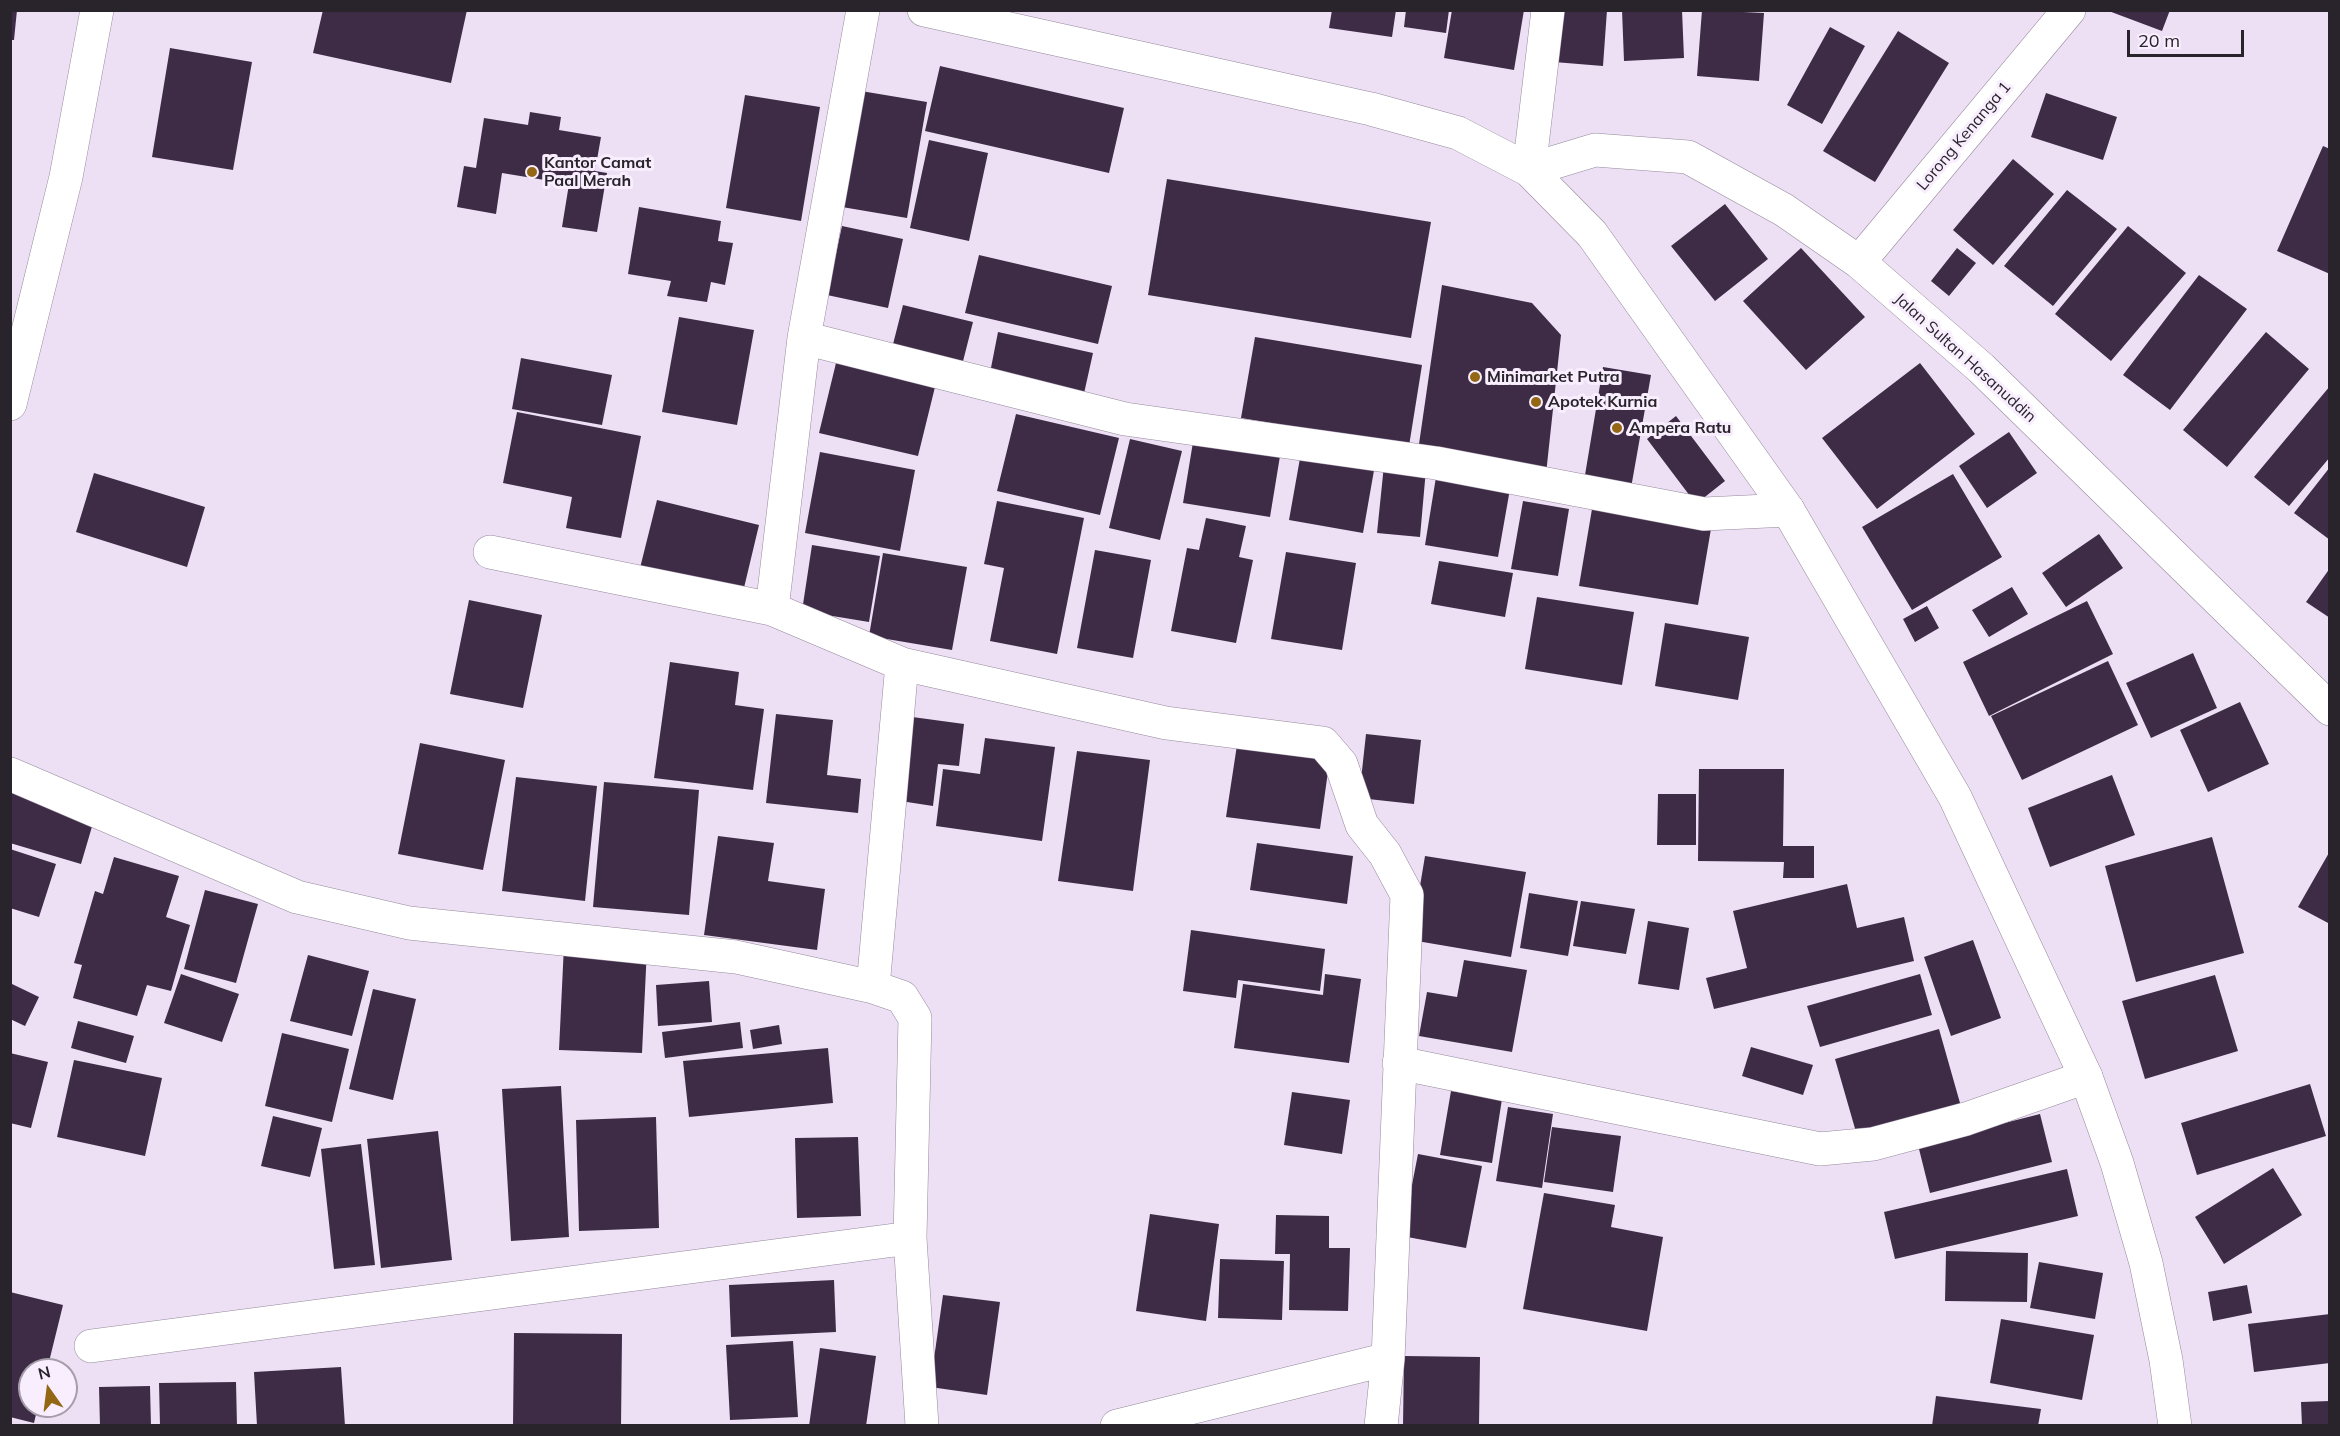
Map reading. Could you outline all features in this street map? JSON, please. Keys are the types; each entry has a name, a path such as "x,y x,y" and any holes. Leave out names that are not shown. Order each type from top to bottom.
{"main road":[{"path":"10,404 66,177 97,10"},
{"path":"772,609 804,338 863,10"},
{"path":"924,10 1371,109 1458,133 1529,170 1592,234 1788,510 1955,796 2086,1077 2117,1163 2146,1263 2166,1360 2175,1425"},
{"path":"1529,170 1548,10"},
{"name":"Lorong Kenanga 1","path":"1859,262 2069,10"},
{"name":"Jalan Sultan Hasanuddin","path":"1529,170 1595,150 1688,157 1784,210 1859,262 1981,368 2330,709"},
{"path":"804,338 1125,419 1436,463 1704,514 1788,510"},
{"path":"490,552 772,609 902,664 1166,723 1323,743 1341,764 1362,825 1384,854 1407,895 1388,1359 1381,1425"},
{"path":"873,987 902,664"},
{"path":"10,774 297,897 409,922 736,957 873,987 902,997 915,1018 910,1238 922,1425"},
{"path":"1399,1063 1820,1149 1873,1144 1966,1119 2086,1077"},
{"path":"91,1346 910,1238"},
{"path":"1117,1425 1388,1359"}],"building":[{"path":"10,10 17,10 14,40 10,40"},
{"path":"323,10 467,10 451,83 313,53"},
{"path":"1332,10 1396,10 1392,37 1329,28"},
{"path":"1406,10 1449,10 1446,33 1404,27"},
{"path":"1452,10 1524,10 1514,70 1444,58"},
{"path":"1558,10 1607,10 1603,66 1554,62"},
{"path":"1622,10 1682,10 1684,58 1624,61"},
{"path":"1702,10 1764,13 1759,81 1697,76"},
{"path":"2106,10 2170,10 2162,31"},
{"path":"1830,27 1865,46 1822,124 1787,105"},
{"path":"1898,31 1949,63 1875,182 1823,151"},
{"path":"170,48 252,62 233,170 152,157"},
{"path":"940,66 1124,108 1109,173 925,131"},
{"path":"861,91 927,102 907,218 842,207"},
{"path":"2046,93 2117,117 2103,160 2031,137"},
{"path":"745,95 820,107 801,221 726,208"},
{"name":"Kantor Camat Paal Merah","path":"530,112 561,117 559,130 601,137 595,171 607,173 597,232 562,227 569,184 502,173 496,214 457,207 464,166 476,168 484,118 528,125"},
{"path":"929,140 988,153 969,241 910,228"},
{"path":"2323,146 2330,149 2330,274 2277,251"},
{"path":"2013,159 2054,194 1993,265 1953,230"},
{"path":"1167,179 1431,222 1411,338 1148,295"},
{"path":"2067,190 2117,229 2053,306 2004,266"},
{"path":"1725,204 1768,259 1715,301 1671,246"},
{"path":"639,207 721,221 718,241 733,243 725,285 711,282 707,302 667,296 671,281 628,274"},
{"path":"842,226 903,239 888,308 827,295"},
{"path":"2128,226 2186,273 2111,361 2055,314"},
{"path":"1801,248 1865,317 1806,370 1743,301"},
{"path":"1957,248 1976,263 1949,296 1931,281"},
{"path":"979,255 1112,286 1098,344 965,313"},
{"path":"2199,275 2247,309 2170,410 2123,375"},
{"name":"Minimarket Putra","path":"1442,285 1532,303 1561,335 1546,474 1418,451"},
{"path":"903,305 973,322 960,373 890,356"},
{"path":"679,317 754,330 737,425 662,412"},
{"path":"998,332 1093,353 1083,398 989,378"},
{"path":"2266,332 2309,369 2227,467 2183,430"},
{"path":"1255,337 1422,365 1409,446 1241,418"},
{"path":"521,358 612,375 602,425 512,409"},
{"path":"836,363 935,387 918,456 819,433"},
{"path":"1920,363 1975,434 1877,509 1822,438"},
{"name":"Ampera Ratu","path":"1603,367 1651,375 1631,488 1584,481"},
{"path":"2330,386 2330,457 2289,506 2254,477"},
{"path":"517,412 641,436 621,538 566,528 572,497 503,483"},
{"path":"1016,414 1119,438 1100,515 997,491"},
{"path":"1676,416 1725,481 1696,504 1647,439"},
{"path":"2009,432 2037,473 1987,508 1959,466"},
{"path":"1194,436 1281,450 1270,517 1183,503"},
{"path":"1130,439 1182,451 1160,540 1109,528"},
{"path":"1302,447 1376,459 1363,533 1289,520"},
{"path":"820,452 915,470 900,551 805,533"},
{"path":"1384,465 1426,469 1420,537 1377,533"},
{"path":"2330,467 2330,540 2294,513"},
{"path":"94,473 205,507 187,567 76,532"},
{"path":"1953,474 2002,557 1912,610 1862,527"},
{"path":"1436,477 1510,489 1498,557 1425,545"},
{"path":"657,500 759,525 743,592 640,568"},
{"path":"997,501 1084,518 1057,654 990,641 1004,568 984,564"},
{"path":"1523,501 1569,509 1558,576 1511,569"},
{"path":"1593,503 1712,523 1698,605 1579,586"},
{"path":"1206,518 1246,526 1239,557 1253,560 1236,643 1171,631 1187,548 1199,550"},
{"path":"2099,534 2123,568 2066,607 2042,573"},
{"path":"812,545 880,556 869,622 802,611"},
{"path":"1095,550 1151,560 1133,658 1077,648"},
{"path":"1286,552 1356,563 1342,650 1271,639"},
{"path":"883,553 967,567 952,650 869,636"},
{"path":"1439,561 1513,573 1505,617 1431,604"},
{"path":"2330,568 2330,618 2306,602"},
{"path":"2012,587 2028,614 1989,637 1972,610"},
{"path":"1537,597 1634,612 1622,685 1525,669"},
{"path":"469,600 542,615 523,708 450,694"},
{"path":"2087,601 2113,654 1989,716 1963,662"},
{"path":"1927,606 1939,628 1915,642 1903,619"},
{"path":"1665,623 1749,637 1738,700 1655,686"},
{"path":"2193,653 2217,708 2151,738 2126,683"},
{"path":"2108,661 2138,725 2022,780 1991,716"},
{"path":"670,662 739,672 735,705 764,709 753,790 654,778"},
{"path":"2240,702 2269,764 2208,792 2180,730"},
{"path":"776,714 833,720 827,775 861,779 858,813 766,803"},
{"path":"905,716 964,724 959,766 938,764 933,806 894,800"},
{"path":"1366,734 1421,740 1414,804 1359,798"},
{"path":"985,738 1055,747 1042,841 936,826 943,769 980,774"},
{"path":"420,743 505,760 483,870 398,854"},
{"path":"1237,745 1330,757 1320,829 1226,817"},
{"path":"1077,751 1150,760 1133,891 1058,881"},
{"path":"1699,769 1784,769 1783,846 1814,846 1814,878 1783,878 1784,862 1698,861"},
{"path":"2112,775 2135,835 2050,867 2028,808"},
{"path":"516,777 597,786 585,901 502,891"},
{"path":"604,782 699,790 689,915 593,907"},
{"path":"10,787 96,813 81,864 10,843"},
{"path":"1658,794 1696,794 1696,845 1657,845"},
{"path":"718,836 774,843 768,881 825,889 817,950 704,935"},
{"path":"2212,837 2244,953 2136,982 2105,866"},
{"path":"1257,843 1353,856 1347,904 1250,890"},
{"path":"10,849 56,864 39,917 10,908"},
{"path":"2330,851 2330,924 2298,907"},
{"path":"1425,856 1526,872 1511,957 1411,940"},
{"path":"114,857 179,876 166,917 190,925 171,991 147,985 137,1016 73,998 82,965 74,963 95,891 103,894"},
{"path":"1847,884 1857,928 1904,917 1914,961 1714,1009 1706,978 1747,968 1733,911"},
{"path":"205,890 258,904 236,983 184,969"},
{"path":"1529,893 1578,901 1568,956 1520,948"},
{"path":"1581,901 1635,909 1626,954 1573,946"},
{"path":"1648,921 1689,928 1679,990 1638,984"},
{"path":"1191,930 1325,949 1320,991 1238,980 1236,998 1183,991"},
{"path":"1973,940 2001,1018 1951,1036 1924,957"},
{"path":"564,945 647,948 642,1053 559,1050"},
{"path":"308,955 369,971 352,1036 290,1021"},
{"path":"1464,960 1527,970 1512,1052 1419,1036 1427,992 1457,997"},
{"path":"181,974 239,994 222,1042 164,1023"},
{"path":"1325,974 1361,979 1349,1063 1234,1048 1243,984 1323,995"},
{"path":"1920,974 1932,1015 1820,1047 1807,1006"},
{"path":"2215,975 2238,1051 2145,1079 2122,1001"},
{"path":"709,981 712,1022 658,1026 656,985"},
{"path":"10,983 39,997 25,1026 10,1019"},
{"path":"373,989 416,999 393,1100 349,1089"},
{"path":"78,1021 134,1036 126,1063 71,1048"},
{"path":"740,1022 743,1048 665,1058 662,1032"},
{"path":"779,1025 782,1044 753,1049 750,1030"},
{"path":"1939,1029 1962,1110 1858,1139 1835,1059"},
{"path":"282,1033 349,1049 332,1122 265,1106"},
{"path":"1751,1047 1813,1065 1803,1095 1742,1076"},
{"path":"828,1048 833,1103 689,1117 683,1061"},
{"path":"10,1053 48,1062 31,1128 10,1123"},
{"path":"74,1060 162,1078 145,1156 57,1137"},
{"path":"2310,1084 2326,1136 2197,1175 2181,1123"},
{"path":"561,1086 569,1237 511,1241 502,1089"},
{"path":"1451,1091 1502,1099 1492,1163 1440,1155"},
{"path":"1292,1092 1350,1100 1342,1154 1284,1145"},
{"path":"1508,1107 1553,1114 1542,1188 1496,1181"},
{"path":"2040,1114 2052,1162 1930,1193 1918,1145"},
{"path":"273,1116 322,1128 310,1177 261,1166"},
{"path":"656,1117 659,1228 579,1231 576,1120"},
{"path":"1552,1127 1621,1136 1613,1192 1544,1182"},
{"path":"438,1131 452,1260 381,1268 367,1139"},
{"path":"858,1137 861,1216 797,1218 795,1138"},
{"path":"361,1144 375,1265 334,1269 321,1149"},
{"path":"1418,1154 1482,1166 1466,1248 1402,1236"},
{"path":"2273,1168 2302,1215 2224,1264 2195,1217"},
{"path":"2067,1169 2078,1216 1895,1259 1884,1212"},
{"path":"1544,1193 1615,1205 1611,1227 1663,1237 1647,1331 1523,1309"},
{"path":"1150,1214 1219,1224 1206,1321 1136,1311"},
{"path":"1276,1215 1329,1216 1329,1248 1350,1248 1348,1311 1289,1310 1290,1254 1275,1254"},
{"path":"1946,1251 2028,1253 2027,1302 1945,1301"},
{"path":"1220,1259 1284,1261 1282,1320 1218,1318"},
{"path":"2039,1262 2103,1273 2095,1319 2030,1308"},
{"path":"834,1280 836,1332 731,1337 729,1285"},
{"path":"2247,1285 2252,1313 2213,1321 2208,1292"},
{"path":"10,1292 63,1305 50,1358 18,1358 18,1418 35,1418 34,1423 10,1417"},
{"path":"943,1295 1000,1302 987,1395 930,1387"},
{"path":"2330,1314 2330,1363 2254,1372 2248,1324"},
{"path":"2001,1319 2094,1335 2082,1400 1990,1383"},
{"path":"514,1333 622,1334 621,1426 513,1426"},
{"path":"793,1341 798,1417 730,1420 726,1345"},
{"path":"820,1348 876,1356 866,1426 809,1426"},
{"path":"1404,1356 1480,1357 1479,1426 1403,1426"},
{"path":"341,1367 345,1426 257,1426 254,1372"},
{"path":"236,1382 237,1426 160,1426 159,1383"},
{"path":"150,1386 151,1426 100,1426 99,1387"},
{"path":"1936,1396 2041,1409 2038,1426 1932,1426"},
{"path":"2330,1401 2330,1426 2302,1426 2301,1402"}],"place":[{"name":"Kantor Camat Paal Merah","path":"532,172"},
{"name":"Minimarket Putra","path":"1475,377"},
{"name":"Apotek Kurnia","path":"1536,402"},
{"name":"Ampera Ratu","path":"1617,428"}]}
